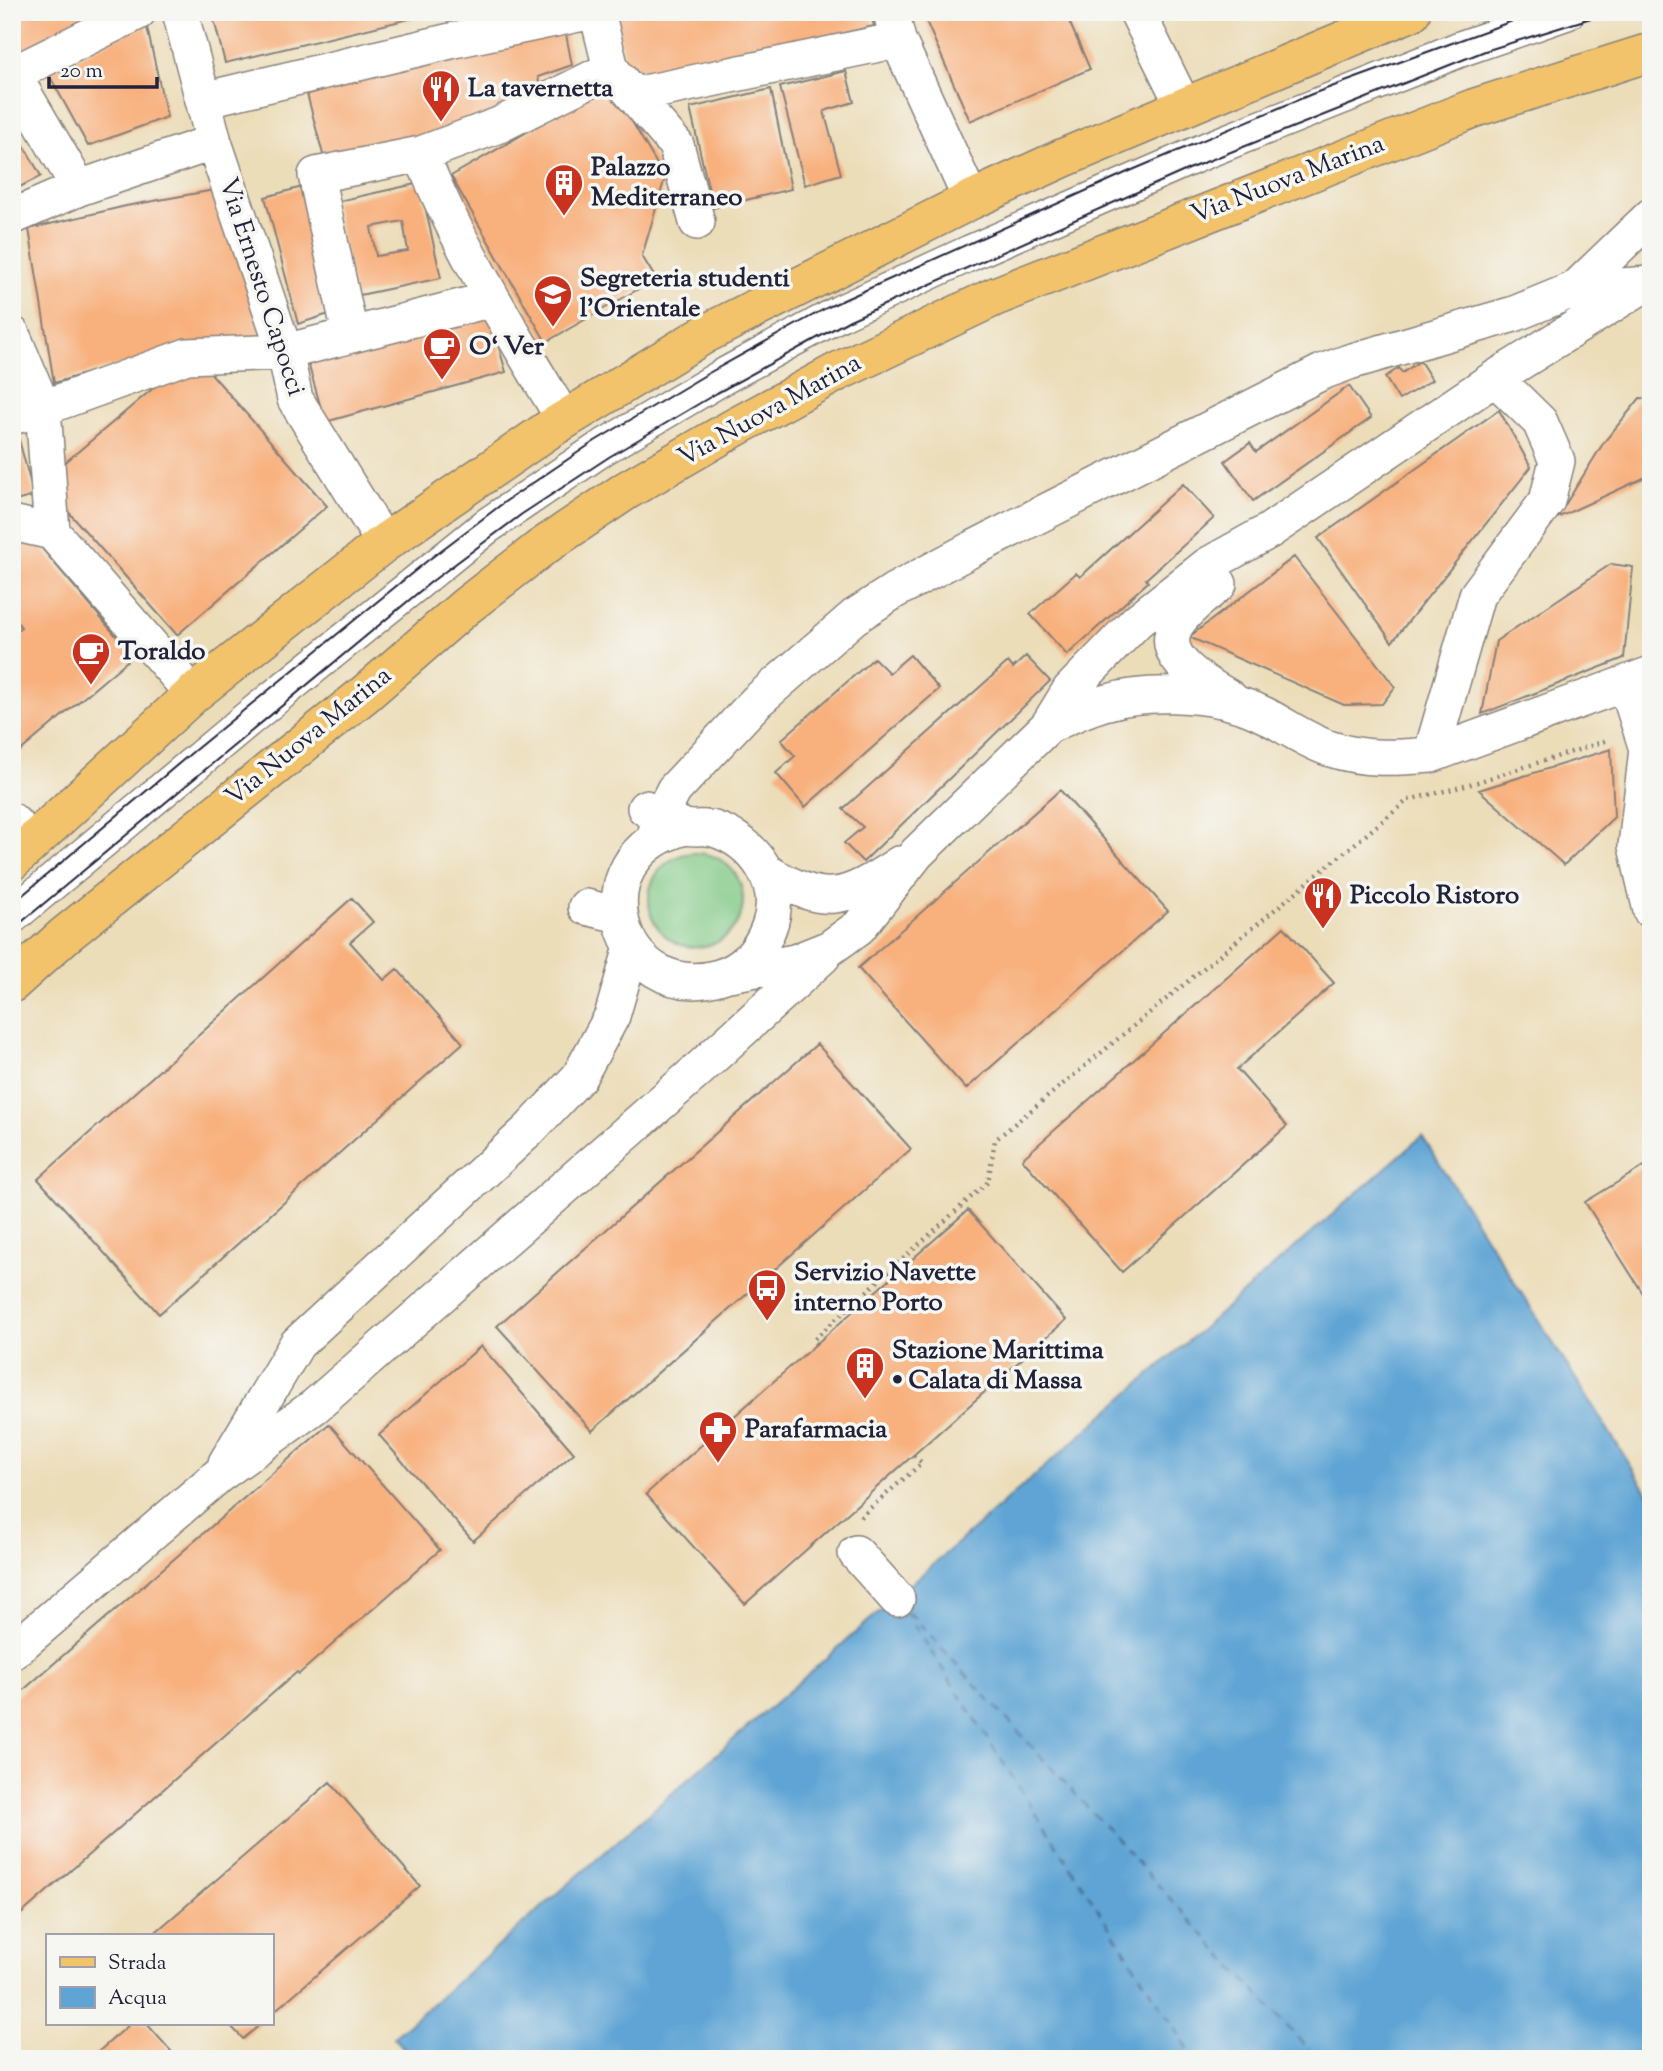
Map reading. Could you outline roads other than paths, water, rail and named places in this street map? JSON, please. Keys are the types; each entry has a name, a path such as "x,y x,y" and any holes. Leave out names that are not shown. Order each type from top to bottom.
{"main road":[{"path":"19,841 193,694 384,543 565,421 705,334 971,200 1411,12"},
{"name":"Via Nuova Marina","path":"12,983 85,919 365,694 465,607 541,548 627,490 732,429 836,372 994,297 1474,108 1647,56"}],"street":[{"path":"79,188 13,73 138,12"},
{"name":"Via Ernesto Capocci","path":"180,12 214,142 285,352 295,400 384,543"},
{"path":"203,100 456,26 589,12"},
{"path":"597,12 611,69 676,145 697,222"},
{"path":"1137,12 1184,107"},
{"path":"12,916 259,710 487,526 603,448 726,375 852,308 1207,150 1463,48 1567,12"},
{"path":"635,95 895,26 971,200"},
{"path":"350,334 316,175 421,154 499,125 611,69"},
{"path":"12,217 79,188 214,142"},
{"path":"421,154 492,299 565,421"},
{"path":"1575,289 1651,216"},
{"path":"830,948 795,962 708,980 686,980 665,975 646,963 632,947 624,932 603,911 619,893 625,872 661,822 674,790 757,701 854,617 894,591 972,549 1322,372 1514,314 1575,289 1649,283"},
{"path":"12,1652 219,1475 314,1406 696,1072 830,948 859,927 917,853 1048,726 1070,690 1137,621 1208,565 1269,531 1495,378 1649,283"},
{"path":"28,413 187,356 285,352 492,299"},
{"path":"12,334 52,532 193,694"},
{"path":"1431,755 1476,595 1547,501 1557,461 1540,422 1495,378"},
{"path":"12,523 52,532"},
{"path":"1269,531 1239,567 1181,618 1174,629 1172,642 1180,661 1190,673 1241,705 1329,749 1394,759 1431,755 1638,679 1641,730 1647,749 1636,846 1651,911"},
{"path":"1048,726 1109,701 1145,696 1196,698 1241,705"},
{"path":"661,822 710,828 734,836 753,852 767,872 774,895 772,919 764,942 749,961 729,974"},
{"path":"767,872 795,889 818,896 845,894 872,882 917,853"},
{"path":"219,1475 297,1344 529,1130 579,1077 612,1016 632,947"},
{"path":"856,1553 897,1598"}],"water":[{"path":"1422,1136 1651,1498 1651,2059 413,2059 394,2037"}],"tram line":[{"path":"12,904 195,750 427,561 506,501 595,441 707,374 828,307 1130,171 1312,94 1537,12"},
{"path":"12,930 431,582 522,514 609,457 717,393 850,320 1198,165 1485,51 1610,12"}],"place":[{"name":"La tavernetta","path":"441,123"},
{"name":"Palazzo Mediterraneo","path":"564,217"},
{"name":"Segreteria studenti l'Orientale","path":"553,328"},
{"name":"O‘ Ver","path":"442,381"},
{"name":"Toraldo","path":"91,686"},
{"name":"Piccolo Ristoro","path":"1323,930"},
{"name":"Servizio Navette interno Porto","path":"767,1322"},
{"name":"Stazione Marittima • Calata di Massa","path":"865,1400"},
{"name":"Parafarmacia","path":"718,1464"}]}
